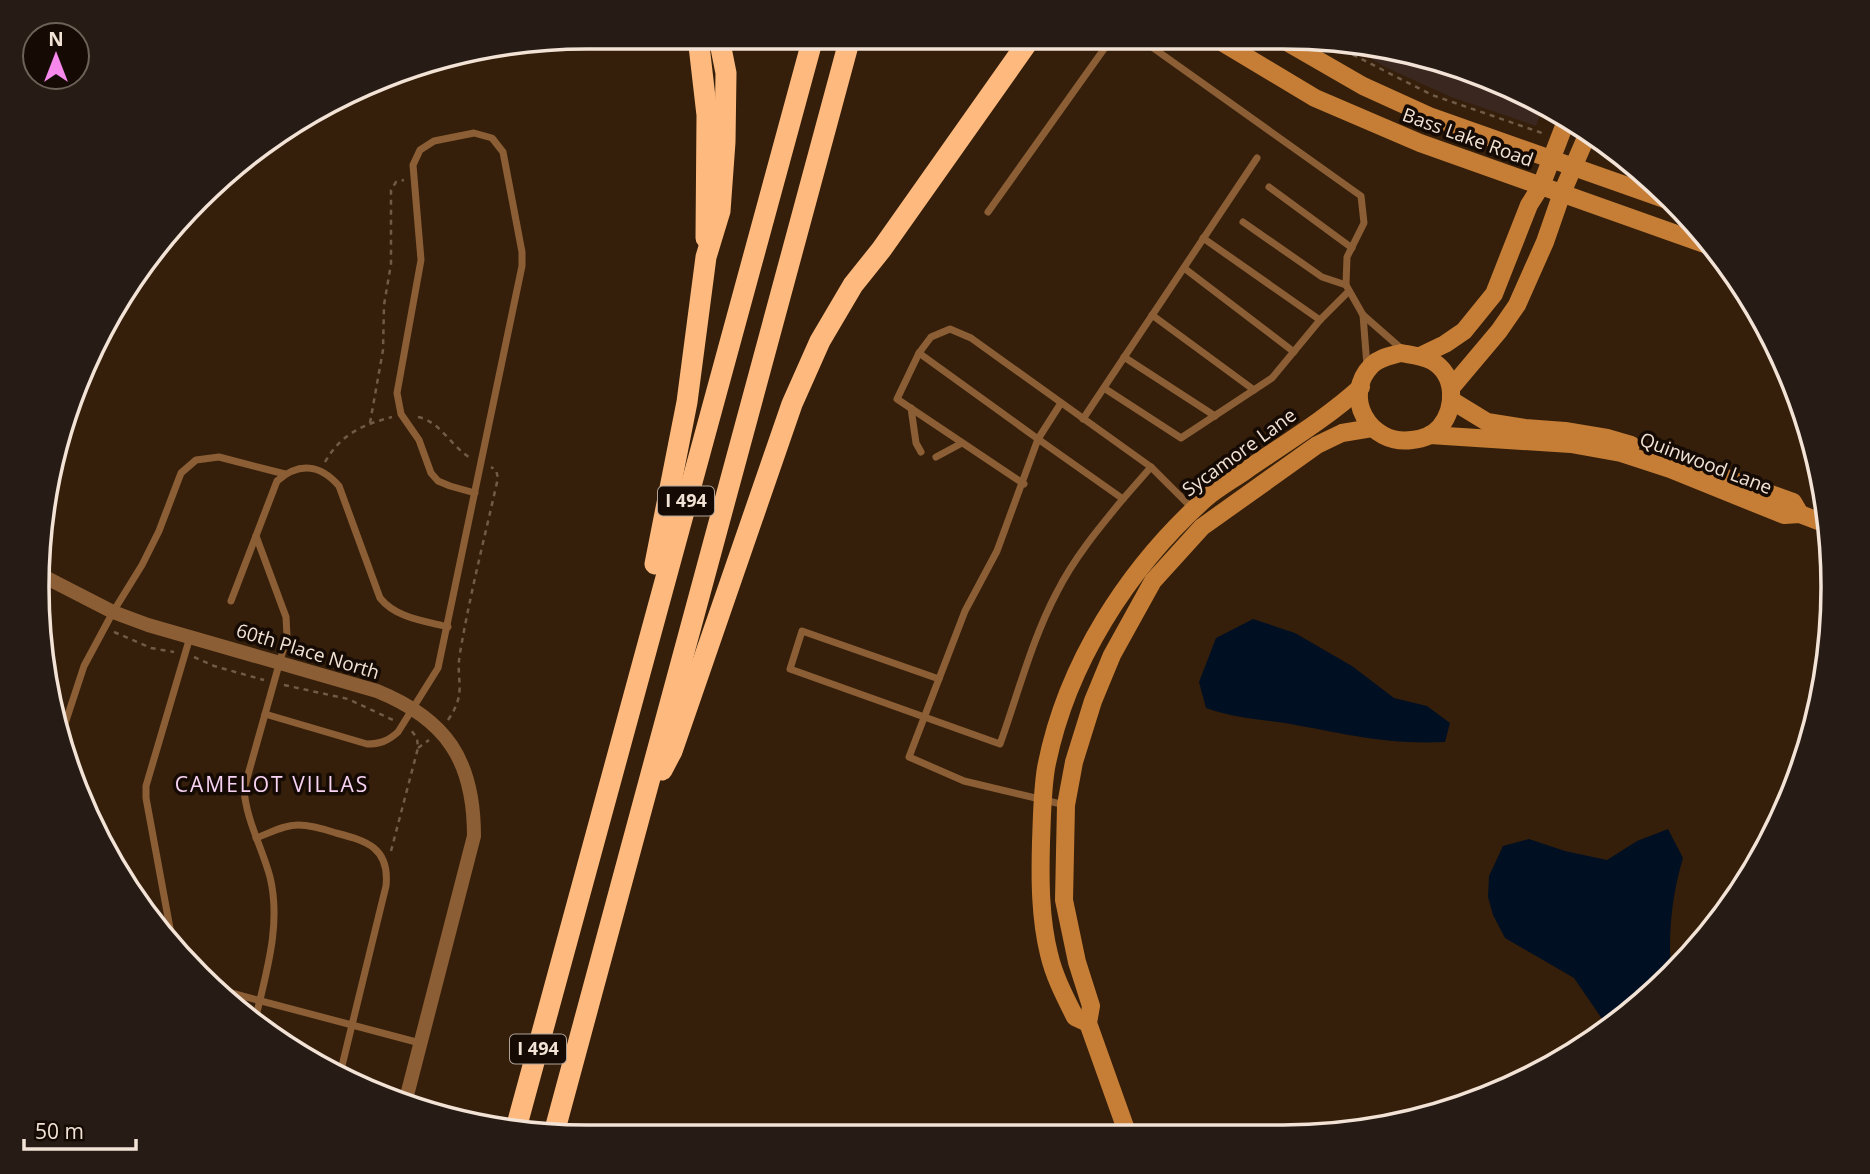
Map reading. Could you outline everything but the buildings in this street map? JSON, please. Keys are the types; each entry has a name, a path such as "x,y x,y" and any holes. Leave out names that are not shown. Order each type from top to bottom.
{"highway":[{"path":"607,791 687,402 706,257 707,115 699,49"},
{"path":"706,257 720,211 726,73 721,49"},
{"name":"I 494","path":"518,1120 810,49"},
{"name":"I 494","path":"556,1124 847,49"},
{"path":"640,813 672,751 792,404 820,341 853,285 881,250 1023,49"}],"street":[{"name":"Bass Lake Road","path":"1233,49 1315,98 1420,143 1694,240"},
{"name":"Bass Lake Road","path":"1300,49 1363,86 1429,116 1649,194"},
{"path":"1413,355 1446,344 1464,331 1494,294 1563,128"},
{"path":"1451,394 1517,305 1584,142"},
{"path":"1401,353 1413,355 1439,366 1448,378 1451,394 1446,420 1430,435 1409,441 1392,440 1372,428 1361,410 1364,379 1372,365 1384,357 1401,353"},
{"name":"Sycamore Lane","path":"1088,1023 1076,1017 1060,987 1049,953 1041,891 1042,800 1046,766 1068,694 1090,643 1121,592 1166,538 1207,497 1340,406 1364,379"},
{"name":"Quinwood Lane","path":"1451,394 1487,422 1608,438 1670,469 1784,515 1800,514 1816,520"},
{"name":"Sycamore Lane","path":"1124,1125 1088,1023 1091,1006 1077,962 1064,900 1066,805 1074,762 1085,725 1112,655 1153,581 1206,524 1317,444 1342,433 1372,428"},
{"name":"Quinwood Lane","path":"1430,435 1628,449"},
{"name":"60th Place North","path":"49,578 113,612 377,691 414,708 439,730 454,748 470,783 474,809 472,851 407,1094"}],"lane":[{"path":"988,212 1106,49"},
{"path":"1155,49 1361,196 1364,223 1347,257 1348,288 1363,315 1413,355"},
{"path":"265,714 367,744 378,744 398,733 438,668 475,493 522,265 522,251 503,152 492,138 474,133 434,141 420,150 415,157 413,179 421,260 397,382 397,403 401,414 419,440 431,473 438,481 475,493"},
{"path":"1083,419 1257,158"},
{"path":"1269,187 1352,248"},
{"path":"1243,222 1322,277 1348,288"},
{"path":"1203,238 1320,320"},
{"path":"1184,268 1294,352"},
{"path":"1104,388 1181,438 1272,378 1348,288"},
{"path":"1152,315 1254,390"},
{"path":"1363,315 1364,379"},
{"path":"1024,484 897,399 919,353 930,337 950,329 971,338 1152,467 1206,524"},
{"path":"919,353 1122,499"},
{"path":"1124,357 1215,416"},
{"path":"1062,403 1038,439 1024,484 997,551 965,611 909,757 964,781 1066,805"},
{"path":"911,408 916,443 921,452"},
{"path":"936,457 962,443"},
{"path":"66,721 84,666 142,565 159,531 181,473 196,460 219,457 285,474"},
{"path":"939,679 802,631 790,669 1000,744 1056,592 1086,545 1122,499 1152,467"},
{"path":"231,601 277,481 299,468 320,471 339,486 380,598 387,607 395,613 447,627"},
{"path":"256,536 286,617 287,636 244,789 247,814 269,875 275,918 274,935 257,1012"},
{"path":"171,928 146,786 190,636"},
{"path":"256,838 284,827 311,826 370,844 384,862 386,886 342,1066"},
{"path":"236,994 421,1043"}],"path":[{"path":"1351,54 1432,95 1537,131"},
{"path":"370,423 383,350 384,305 391,264 391,190 396,182 413,179"},
{"path":"320,471 334,448 352,431 401,414"},
{"path":"105,627 151,648 185,654"}],"shaded area":[{"path":"1366,56 1422,67 1456,78 1489,90 1540,115 1536,126 1451,97"}],"water":[{"path":"1253,619 1295,633 1352,666 1394,698 1427,706 1450,723 1445,742 1403,742 1364,737 1236,716 1206,708 1199,682 1216,638"},
{"path":"1668,829 1683,858 1672,914 1671,959 1603,1020 1574,978 1505,938 1493,915 1488,897 1489,876 1503,846 1529,839 1565,851 1607,860 1637,841"}],"district":[{"name":"CAMELOT VILLAS","path":"272,785"}]}
